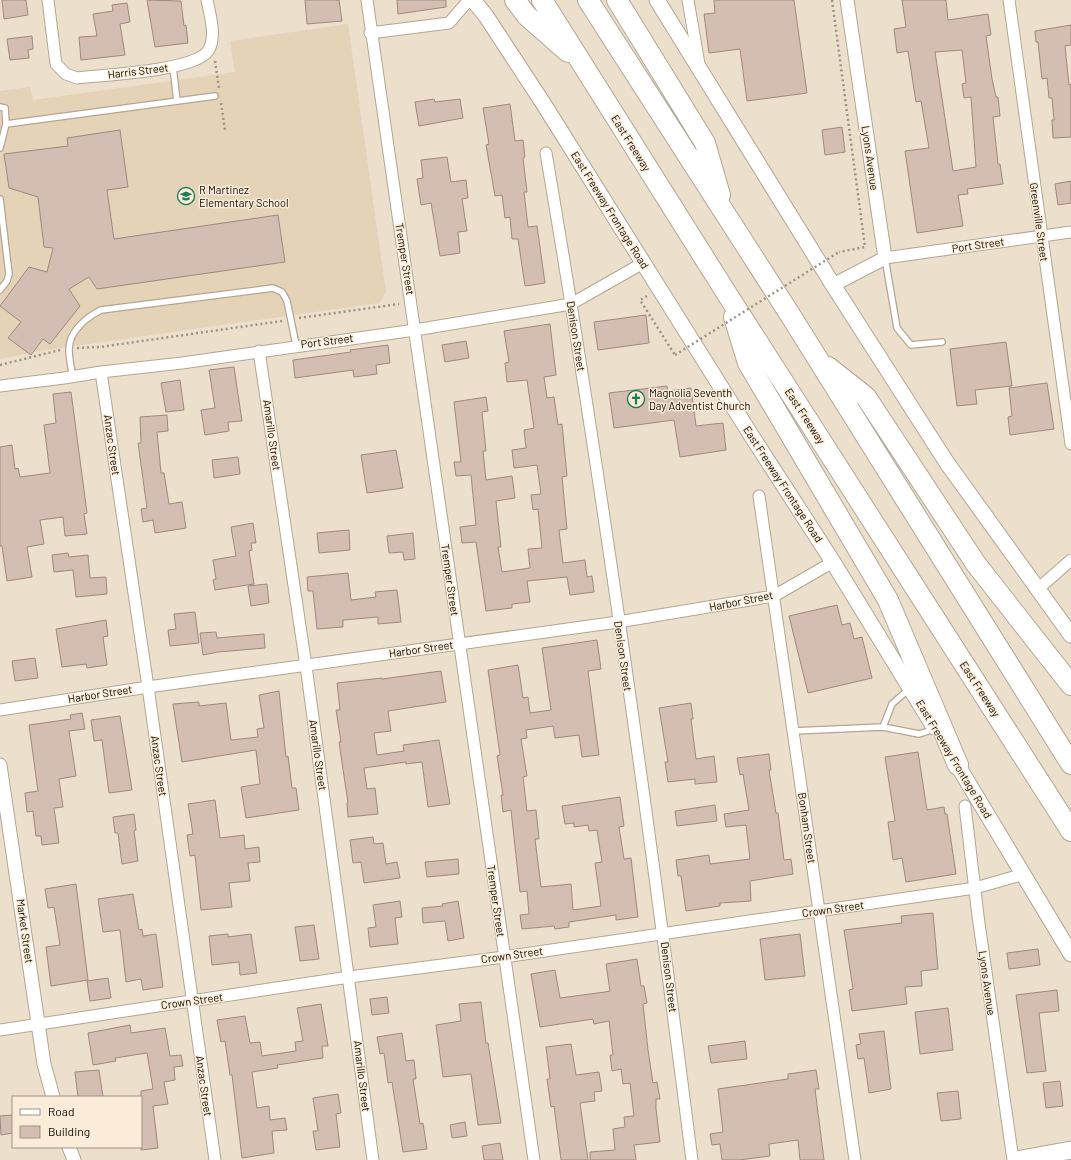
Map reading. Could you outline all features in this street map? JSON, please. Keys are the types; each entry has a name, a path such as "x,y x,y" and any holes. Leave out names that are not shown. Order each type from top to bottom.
{"highway":[{"path":"515,0 527,16 581,64"},
{"name":"East Freeway","path":"542,0 727,294 1071,831"},
{"path":"588,0 817,358 1071,764"},
{"path":"617,0 705,143 725,215"},
{"path":"727,294 748,363 888,600 958,765"},
{"path":"817,358 866,397 976,564 1071,685"}],"main road":[{"name":"East Freeway Frontage Road","path":"473,0 486,16 539,97 637,266 833,562 958,765 1071,954"},
{"path":"657,0 833,285 947,462 1071,634"},
{"path":"1017,1160 1063,1151 1071,1146"}],"street":[{"name":"Harris Street","path":"48,0 56,64 66,74 77,78 173,67 194,61 208,51 213,37 207,0"},
{"name":"Tremper Street","path":"367,0 370,33 411,302 534,1160"},
{"path":"370,33 449,23 469,0"},
{"path":"688,0 701,73"},
{"name":"Lyons Avenue","path":"847,0 885,258"},
{"name":"Greenville Street","path":"1009,0 1071,444"},
{"name":"Denison Street","path":"546,153 572,304 663,934 692,1160"},
{"name":"Port Street","path":"885,258 1071,232"},
{"path":"833,285 885,258"},
{"name":"Port Street","path":"0,386 101,372 182,363 296,345 415,330 572,304 637,266"},
{"name":"Amarillo Street","path":"259,351 306,666 373,1160"},
{"name":"Anzac Street","path":"101,372 148,687 215,1160"},
{"name":"Bonham Street","path":"760,496 855,1160"},
{"path":"1038,589 1071,560"},
{"name":"Harbor Street","path":"0,710 148,687 618,622 774,596 833,562"},
{"name":"Market Street","path":"0,765 44,1064 53,1096"},
{"name":"Lyons Avenue","path":"965,806 974,888 1012,1160"},
{"name":"Crown Street","path":"0,1030 349,977 663,934 974,888 1024,874"},
{"path":"69,1148 74,1160"}],"lane":[{"path":"173,67 177,101"},
{"path":"6,124 215,96"},
{"path":"0,108 5,108 6,124 0,148"},
{"path":"0,199 9,274 7,281 0,290"},
{"path":"885,258 897,328 911,345 942,342"},
{"path":"73,377 69,349 71,337 88,317 101,310 273,288 282,292 285,297 296,345"},
{"path":"883,727 892,704 910,688"},
{"path":"793,731 883,727 919,734 935,729"}],"path":[{"path":"637,266 647,296 640,300 675,355 839,252 865,247 832,0"},
{"path":"0,365 34,357 53,350 100,347 411,302"}],"shaded area":[{"name":"R Martinez Elementary School","path":"348,24 386,292 379,303 46,350 0,359 0,91 30,87 33,100 235,72 230,41"}],"building":[{"path":"2,0 26,0 28,15 4,19"},
{"path":"147,0 181,1 188,43 155,47"},
{"path":"305,0 339,0 342,21 307,24"},
{"path":"397,0 446,0 446,7 398,14"},
{"path":"714,0 794,0 807,93 747,101 740,49 709,53 704,14 715,13"},
{"path":"902,0 946,0 948,20 988,14 991,35 986,36 992,79 996,97 998,97 1000,116 993,117 998,164 1000,164 1003,184 967,189 968,194 958,195 963,226 917,233 905,151 929,148 921,101 916,102 908,51 897,53 894,29 906,27","holes":["962,50 966,83 962,84 964,98 971,97 976,167 953,171 935,52"]},
{"path":"127,3 130,22 120,24 125,55 81,60 79,37 97,36 93,14 113,11 112,5"},
{"path":"1071,25 1071,45 1065,46 1069,85 1071,84 1071,137 1053,138 1052,120 1054,120 1052,98 1049,98 1047,78 1042,79 1038,42 1036,42 1035,31"},
{"path":"32,36 33,49 28,50 29,58 10,60 7,39"},
{"path":"434,99 435,102 460,99 463,118 419,126 415,102"},
{"path":"510,104 515,141 523,140 525,157 523,158 527,192 524,192 528,227 537,226 545,283 525,286 518,239 512,239 510,217 505,218 502,195 495,196 486,145 489,144 483,108"},
{"path":"842,127 845,152 825,155 822,130"},
{"path":"120,130 128,187 107,190 114,239 278,215 285,262 97,289 89,277 69,289 80,306 50,344 43,339 31,355 8,338 21,322 0,306 29,267 47,272 53,248 44,247 38,197 9,188 4,154 68,146 67,138"},
{"path":"447,157 451,182 466,180 468,198 462,199 467,231 458,232 460,253 440,256 431,203 421,205 417,179 423,178 421,160"},
{"path":"1071,181 1071,203 1058,205 1055,184"},
{"path":"646,315 649,343 598,350 594,322"},
{"path":"550,324 556,375 544,377 547,398 554,397 558,425 562,424 567,476 562,477 567,529 559,530 563,563 585,560 587,577 592,576 594,592 570,595 567,577 527,581 530,602 512,604 512,608 486,611 476,542 462,543 460,527 476,525 471,475 456,476 454,462 461,462 454,402 486,397 488,411 482,412 486,451 483,451 486,480 512,476 515,498 496,501 501,547 498,547 502,572 530,568 528,549 542,548 538,509 533,510 531,495 541,494 537,465 514,468 512,450 526,448 524,430 534,428 527,380 507,382 505,363 509,362 504,331"},
{"path":"466,341 469,358 445,362 442,345"},
{"path":"1006,342 1012,386 975,390 977,404 957,406 950,349"},
{"path":"388,345 390,363 376,365 377,374 354,377 353,370 295,378 293,360"},
{"path":"234,367 242,421 228,422 229,431 205,435 201,410 215,408 209,370"},
{"path":"180,380 184,410 166,412 161,383"},
{"path":"1047,383 1054,429 1010,435 1008,417 1012,416 1009,388"},
{"path":"667,386 668,391 691,388 696,426 723,423 726,450 680,457 674,420 614,428 609,393"},
{"path":"71,392 87,513 84,514 87,534 65,536 63,517 40,520 44,544 27,547 32,577 7,581 2,546 0,546 0,447 12,445 15,469 18,468 20,477 50,473 44,425 56,423 53,394"},
{"path":"167,415 168,431 157,432 161,473 164,473 169,504 182,502 186,528 155,533 153,520 143,522 141,509 147,508 138,443 141,443 140,417"},
{"path":"396,450 403,488 367,493 361,455"},
{"path":"238,457 240,474 214,478 212,460"},
{"path":"253,523 256,543 251,543 252,550 249,551 254,584 215,590 213,580 216,579 213,560 236,556 231,527"},
{"path":"349,530 350,550 319,553 317,533"},
{"path":"413,533 415,559 404,560 403,552 389,553 387,536"},
{"path":"68,553 69,557 88,555 90,578 106,577 107,594 76,597 73,570 54,572 52,555"},
{"path":"348,573 351,600 376,597 375,592 397,590 401,622 378,624 378,617 343,620 343,627 317,629 313,591 308,591 307,577"},
{"path":"267,584 269,603 251,606 248,586"},
{"path":"837,605 842,625 850,623 854,639 862,637 872,678 808,693 789,616"},
{"path":"195,612 199,643 170,646 168,630 176,629 174,614"},
{"path":"106,620 108,636 103,637 107,665 87,668 86,664 62,667 56,629"},
{"path":"216,632 217,638 264,634 265,648 218,652 203,655 200,633"},
{"path":"597,640 601,669 588,671 599,755 582,757 579,735 555,738 553,726 526,730 527,738 521,739 527,776 523,777 527,811 536,810 539,839 535,839 541,887 571,884 573,910 601,906 595,863 602,862 597,830 589,831 588,825 574,827 574,823 565,824 562,806 620,797 624,826 619,827 624,859 631,858 638,917 616,920 616,915 569,922 569,927 555,929 554,926 522,929 520,915 529,914 527,891 520,892 511,810 503,812 501,795 503,795 497,756 500,755 488,670 518,665 523,698 528,697 530,713 551,710 542,648"},
{"path":"35,658 38,678 15,681 12,661"},
{"path":"441,671 446,702 388,711 391,731 374,733 377,755 404,751 403,745 439,740 450,804 428,807 422,762 406,764 406,762 364,768 367,789 375,788 378,814 348,817 348,803 336,710 340,710 337,683"},
{"path":"279,691 286,757 288,756 292,788 296,788 299,810 246,818 241,787 260,784 256,750 182,762 173,704 199,702 199,706 226,703 231,740 258,737 257,729 264,728 259,695"},
{"path":"691,703 693,719 691,719 696,759 714,756 717,782 695,784 695,779 668,782 665,762 668,762 659,708"},
{"path":"82,713 85,729 69,731 76,776 59,779 63,807 54,808 59,843 42,845 41,836 36,836 33,811 27,812 25,793 38,791 29,725 71,719 70,715"},
{"path":"120,716 132,790 109,793 102,740 94,741 91,720"},
{"path":"918,752 927,810 944,807 945,814 947,814 956,874 906,882 902,858 893,860 888,822 895,821 885,757"},
{"path":"769,754 771,770 769,770 776,813 778,813 784,860 791,859 793,874 750,881 751,901 720,903 720,906 686,911 681,876 678,876 676,860 709,855 710,864 750,859 746,825 726,827 724,814 749,810 743,774 740,775 737,758"},
{"path":"215,800 220,838 244,835 245,849 259,847 260,862 248,863 250,881 229,883 232,907 201,910 195,855 190,856 187,835 193,834 188,804"},
{"path":"715,805 717,821 677,826 675,811"},
{"path":"134,814 136,830 134,831 138,861 122,864 118,833 115,833 113,817"},
{"path":"373,837 374,844 383,843 386,864 397,862 400,878 364,883 361,862 353,863 350,840"},
{"path":"458,859 459,874 427,877 425,862"},
{"path":"76,884 88,980 51,986 46,947 60,945 54,907 48,908 45,889"},
{"path":"133,894 139,930 142,929 143,936 156,934 163,987 143,990 141,979 126,982 120,930 103,932 98,899"},
{"path":"400,901 402,917 395,918 398,944 370,947 368,928 376,927 373,905"},
{"path":"458,901 464,938 448,941 445,921 423,923 422,908 443,906 442,904"},
{"path":"933,913 938,969 921,971 922,986 905,987 907,1004 852,1011 849,990 853,989 844,930 902,923 901,916"},
{"path":"314,925 319,959 300,961 295,927"},
{"path":"228,934 228,937 251,934 257,973 240,975 239,962 212,965 209,936"},
{"path":"800,934 805,976 765,980 760,939"},
{"path":"1038,949 1040,965 1009,969 1007,953"},
{"path":"637,959 641,986 644,986 647,1003 643,1004 653,1083 657,1082 660,1099 656,1099 656,1109 660,1142 634,1145 636,1160 590,1160 590,1152 615,1150 613,1129 625,1127 624,1117 634,1116 630,1083 623,1084 621,1069 612,1071 610,1055 613,1055 609,1021 594,1024 593,1019 540,1027 531,974 555,970 560,998 605,992 610,991 606,964"},
{"path":"108,978 111,998 90,1001 87,981"},
{"path":"1057,990 1059,1011 1039,1013 1046,1071 1027,1073 1016,995"},
{"path":"387,997 389,1013 372,1015 370,999"},
{"path":"481,1002 486,1043 488,1043 501,1123 478,1125 471,1074 443,1077 436,1025 461,1021 459,1004"},
{"path":"321,1004 328,1046 322,1046 323,1058 277,1065 278,1068 252,1072 257,1108 269,1106 270,1120 285,1118 287,1130 272,1131 274,1153 242,1158 232,1075 230,1075 225,1041 221,1042 217,1020 245,1016 250,1043 260,1042 262,1056 296,1051 295,1042 303,1041 297,1008"},
{"path":"948,1008 953,1050 920,1054 915,1012"},
{"path":"130,1025 131,1033 165,1028 170,1056 181,1055 183,1066 174,1067 175,1080 164,1082 168,1104 153,1106 158,1148 141,1150 141,1091 153,1089 147,1053 115,1058 116,1061 93,1065 88,1033"},
{"path":"884,1031 891,1089 869,1093 864,1058 858,1059 856,1045 861,1044 859,1034"},
{"path":"402,1033 406,1061 414,1060 416,1079 413,1079 420,1124 423,1123 427,1149 403,1152 392,1082 388,1083 384,1053 380,1054 377,1037"},
{"path":"745,1041 747,1059 711,1063 708,1046"},
{"path":"571,1044 576,1075 599,1072 602,1091 594,1092 595,1101 580,1103 588,1160 561,1160 554,1106 551,1107 547,1079 550,1079 546,1047"},
{"path":"99,1070 103,1096 78,1096 75,1072"},
{"path":"816,1070 819,1089 815,1089 824,1160 800,1160 798,1140 769,1144 770,1156 739,1160 722,1160 720,1144 712,1145 710,1134 723,1132 718,1089 788,1079 788,1074"},
{"path":"1060,1081 1063,1106 1046,1108 1043,1083"},
{"path":"958,1091 961,1119 941,1121 937,1093"},
{"path":"338,1094 341,1113 336,1114 340,1147 316,1150 313,1131 318,1131 313,1098"},
{"path":"12,1115 12,1133 1,1135 0,1116"},
{"path":"465,1122 467,1136 452,1138 450,1125"},
{"path":"500,1143 503,1160 484,1160 482,1146"}],"place":[{"name":"R Martinez Elementary School","path":"186,196"},
{"name":"Magnolia Seventh Day Adventist Church","path":"636,399"}]}
